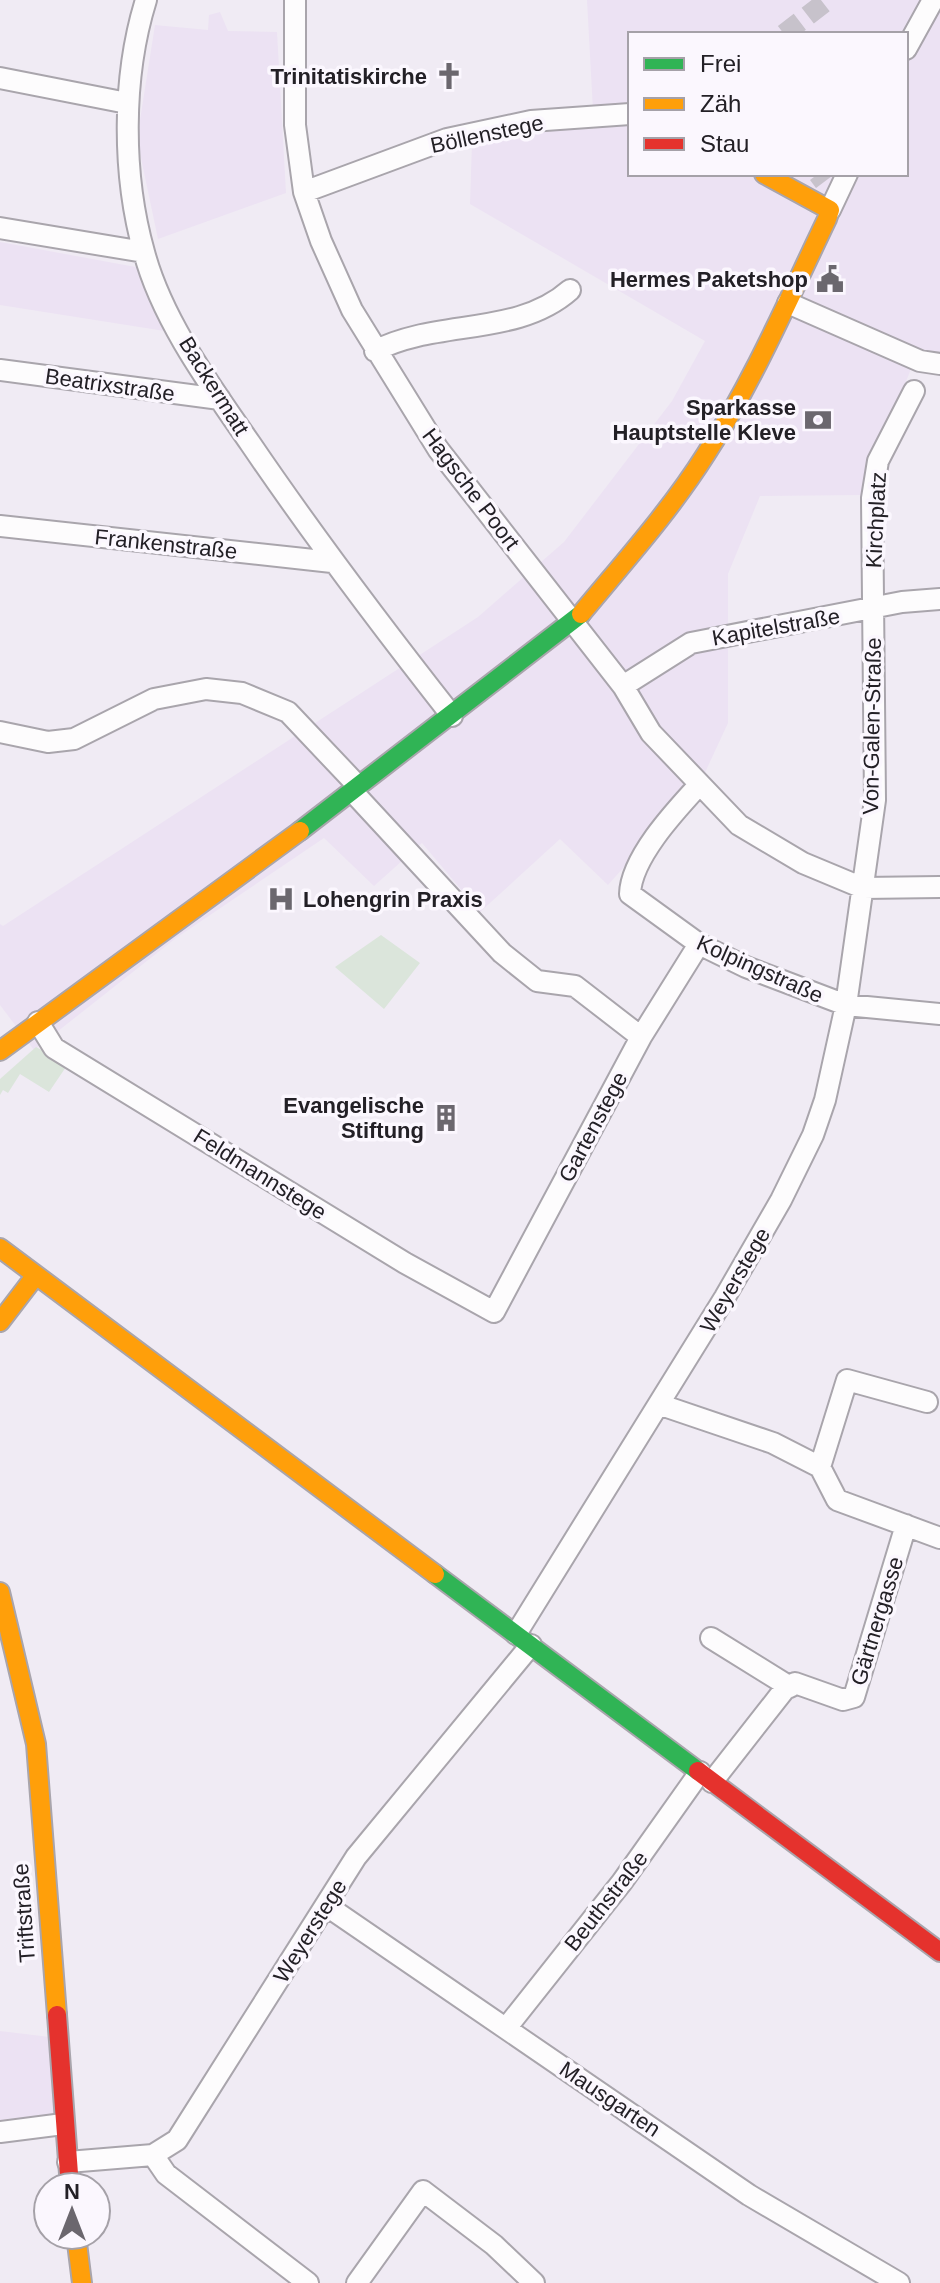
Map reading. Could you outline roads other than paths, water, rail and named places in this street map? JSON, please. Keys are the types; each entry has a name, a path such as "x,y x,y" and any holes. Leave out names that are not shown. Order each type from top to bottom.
{"street":[{"name":"Backermatt","path":"146,0 136,33 127,103 131,173 144,252 164,304 220,399 332,562 452,716"},
{"name":"Hagsche Poort","path":"295,0 295,125 304,192 334,274 375,351 438,449 623,686 651,733 739,825 803,863 863,888"},
{"path":"908,45 933,0"},
{"path":"0,78 127,103"},
{"name":"Böllenstege","path":"304,192 447,139 531,121 628,114"},
{"path":"768,176 830,210"},
{"path":"2,1045 101,980 574,623 660,519 706,455 749,382 788,303 830,210 837,181"},
{"path":"0,228 144,252"},
{"path":"375,351 400,338 533,315 570,290"},
{"path":"788,303 920,361 940,364"},
{"name":"Beatrixstraße","path":"0,370 220,399"},
{"name":"Kirchplatz","path":"873,610 872,498 878,461 914,391"},
{"name":"Frankenstraße","path":"0,526 332,562"},
{"name":"Kapitelstraße","path":"623,686 691,643 902,602 940,599"},
{"name":"Von-Galen-Straße","path":"863,888 875,800 873,610"},
{"path":"0,732 48,742 74,739 154,699 206,689 242,693 288,712 467,918 537,981 575,986 641,1037"},
{"name":"Kolpingstraße","path":"699,785 671,814 630,878 630,894 699,944 746,967 846,1005 940,1014"},
{"path":"863,888 940,887"},
{"name":"Weyerstege","path":"153,2155 177,2140 356,1857 524,1640 781,1200 813,1135 831,1077 846,1005 863,888"},
{"name":"Gartenstege","path":"494,1312 641,1037 699,944"},
{"name":"Feldmannstege","path":"38,1022 54,1048 405,1263 494,1312"},
{"path":"0,1248 940,1952"},
{"path":"0,1322 36,1275"},
{"path":"820,1467 847,1380 927,1402"},
{"path":"661,1405 773,1443 820,1467 837,1500 940,1538"},
{"name":"Gärtnergasse","path":"711,1638 790,1687 806,1684 843,1700 854,1697 906,1525"},
{"name":"Triftstraße","path":"0,1592 36,1744 69,2171"},
{"path":"706,1777 790,1687"},
{"name":"Beuthstraße","path":"507,2027 706,1777"},
{"name":"Mausgarten","path":"327,1906 749,2195 899,2283"},
{"path":"0,2132 63,2124"},
{"path":"68,2162 153,2155 166,2174 308,2283"},
{"path":"357,2283 423,2191 494,2245 534,2283"},
{"path":"78,2251 82,2283"}],"tunnel":[{"path":"787,32 828,0"},
{"path":"820,176 824,182"}],"place":[{"name":"Trinitatiskirche","path":"449,76"},
{"name":"Hermes Paketshop","path":"830,279"},
{"name":"Sparkasse Hauptstelle Kleve","path":"818,420"},
{"name":"Lohengrin Praxis","path":"281,899"},
{"name":"Evangelische Stiftung","path":"446,1118"}]}
